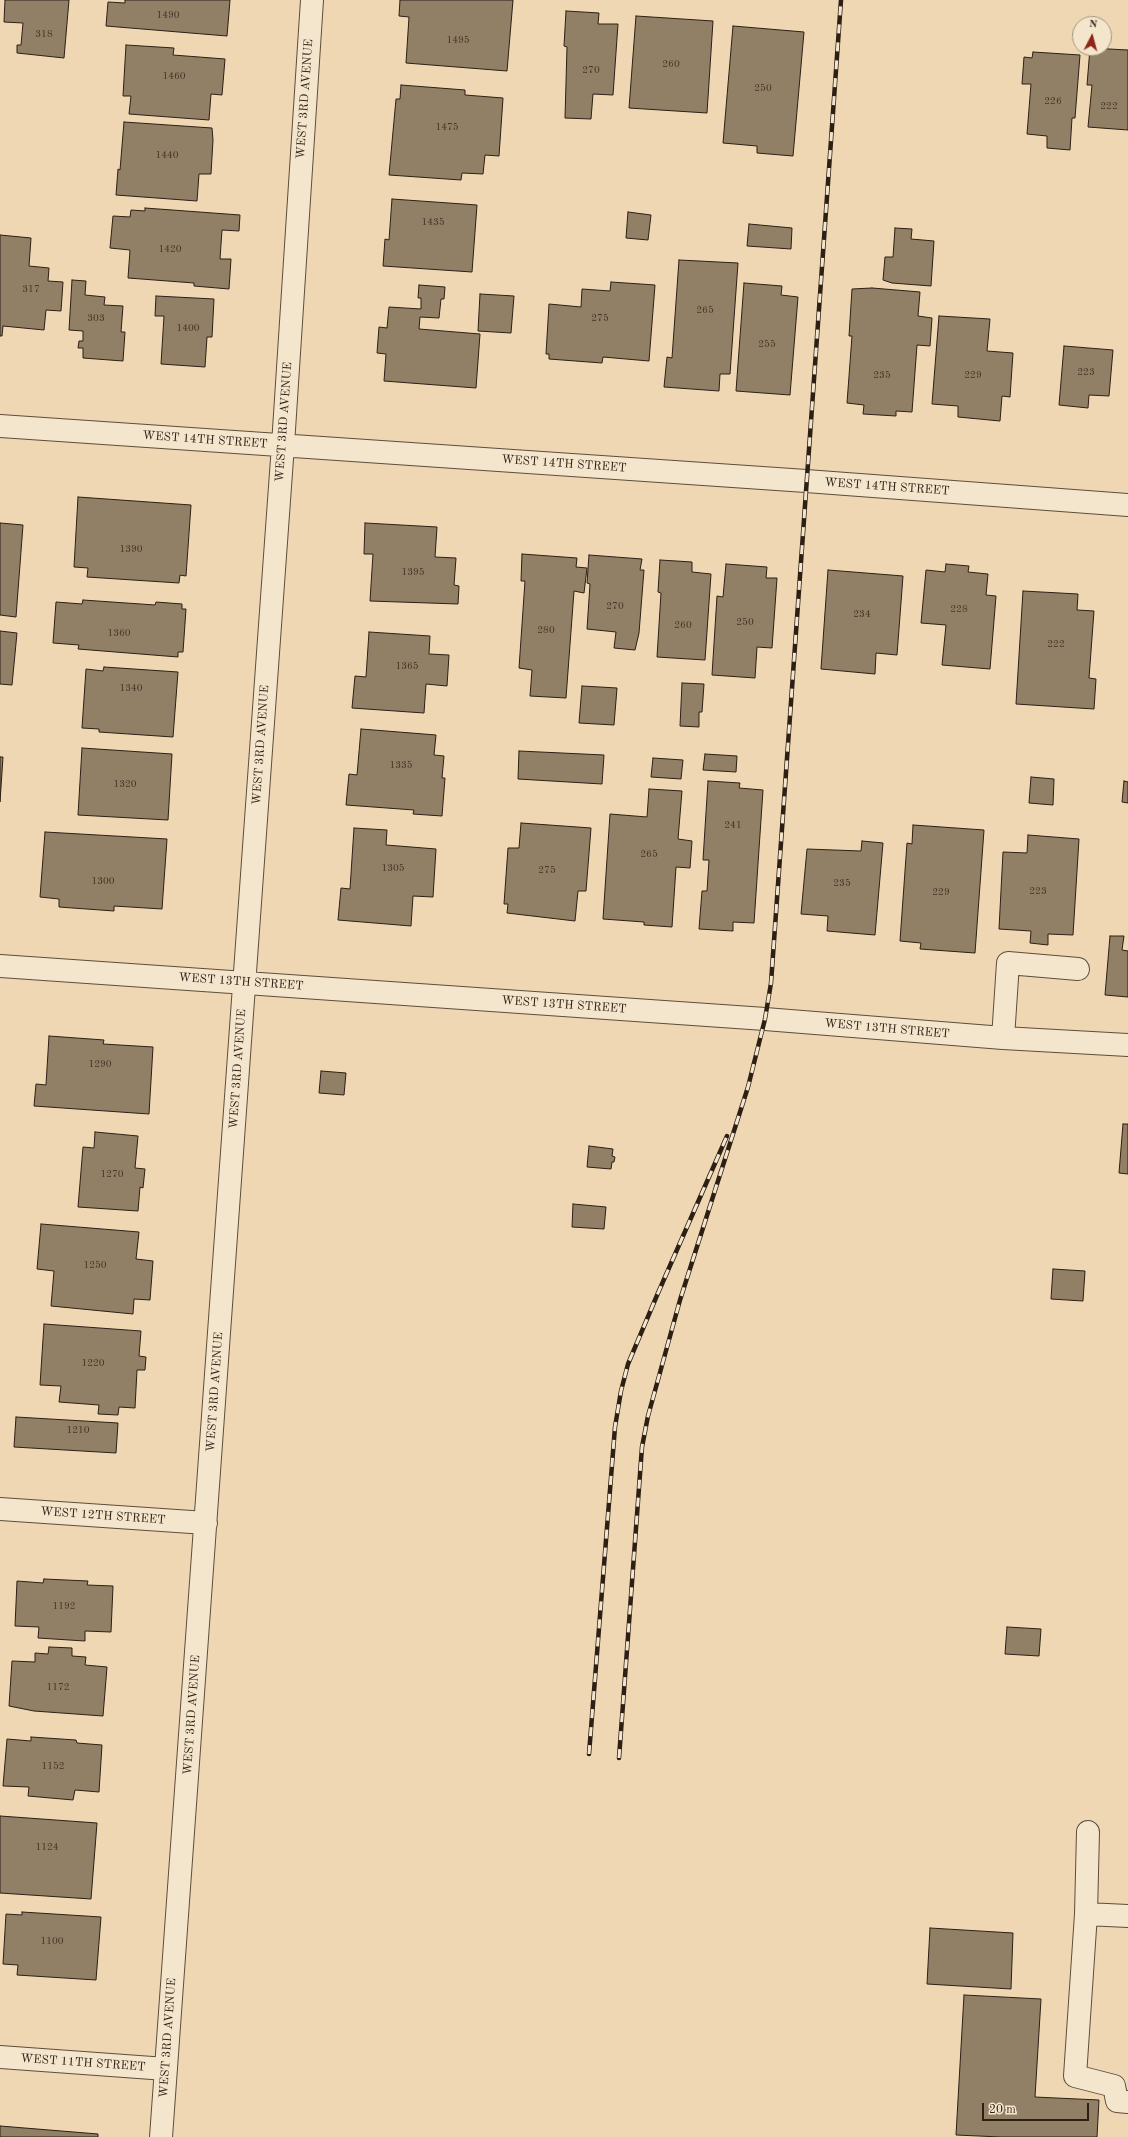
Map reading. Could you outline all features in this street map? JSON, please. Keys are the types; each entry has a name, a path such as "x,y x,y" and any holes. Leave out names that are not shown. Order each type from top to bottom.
{"street":[{"name":"WEST 3RD AVENUE","path":"161,2137 283,445 312,0"},
{"name":"WEST 14TH STREET","path":"0,426 798,480 1128,505"},
{"path":"1003,1038 1008,963 1078,969"},
{"name":"WEST 13TH STREET","path":"0,966 765,1019 1003,1038 1128,1045"},
{"name":"WEST 12TH STREET","path":"0,1509 206,1523"},
{"path":"1088,1832 1086,1914 1075,2076 1114,2086 1117,2101 1128,2102"},
{"path":"1086,1914 1128,1916"},
{"name":"WEST 11TH STREET","path":"0,2057 166,2069"}],"building":[{"path":"5,0 69,0 64,58 17,53 17,45 21,45 23,23 4,22"},
{"path":"125,0 230,0 227,36 106,26 108,2 125,3"},
{"path":"400,0 513,0 507,71 406,63 409,17 399,16"},
{"path":"566,11 599,13 598,24 618,24 613,95 593,94 591,119 565,118 567,47 564,46"},
{"path":"636,16 713,21 707,113 629,108"},
{"path":"733,26 804,32 793,156 757,153 757,146 723,143"},
{"path":"126,45 174,48 173,55 225,59 222,95 211,94 209,120 129,114 131,96 123,96"},
{"path":"1112,49 1128,50 1128,130 1088,127 1092,85 1087,85 1089,56 1112,56"},
{"path":"1033,52 1080,56 1075,118 1072,118 1070,150 1047,148 1047,136 1027,134 1031,84 1022,84 1024,57 1032,58"},
{"path":"401,85 465,90 465,95 503,98 499,156 485,155 483,174 462,173 461,180 389,175 396,99 400,99"},
{"path":"124,122 212,128 213,140 211,174 199,174 197,201 116,195 118,169 120,170"},
{"path":"392,199 477,205 472,272 383,266 385,239 389,240"},
{"path":"145,208 240,215 239,231 222,230 220,259 231,259 229,289 194,286 194,283 128,278 130,250 110,248 113,216 130,217 131,210 145,211"},
{"path":"628,212 651,215 648,240 626,238"},
{"path":"749,224 792,228 791,249 747,246"},
{"path":"895,228 912,229 911,239 934,241 931,286 892,283 883,280 885,257 893,257"},
{"path":"0,235 31,238 29,266 49,268 48,281 63,282 61,311 46,310 44,330 3,326 2,336 0,336"},
{"path":"679,260 738,263 730,374 720,374 719,391 664,387 667,357 672,358"},
{"path":"72,280 86,281 85,295 105,297 104,305 123,306 121,332 125,332 123,361 83,358 83,348 78,348 79,341 83,341 83,331 69,330"},
{"path":"611,282 655,285 649,361 603,357 602,363 549,359 549,354 546,354 549,304 581,307 582,289 610,291"},
{"path":"744,283 782,286 781,295 798,297 790,395 736,391"},
{"path":"419,285 445,287 444,299 441,299 439,318 420,317 419,329 480,334 476,388 384,381 386,354 377,353 379,327 387,328 389,307 421,309 421,298 418,298"},
{"path":"872,288 920,292 918,316 932,318 930,346 917,345 912,412 896,411 896,416 863,414 864,405 847,403 852,336 849,336 852,289"},
{"path":"480,294 514,296 511,333 478,331"},
{"path":"156,296 214,299 212,337 207,337 205,367 161,364 164,316 155,316"},
{"path":"939,316 990,319 987,351 1013,353 1010,397 1002,396 1000,421 958,417 958,406 932,404"},
{"path":"1064,346 1113,350 1109,396 1089,395 1088,408 1059,405"},
{"path":"78,497 191,505 186,576 180,575 179,583 87,577 88,568 74,567"},
{"path":"0,523 23,525 16,617 0,615"},
{"path":"365,523 437,527 435,557 456,558 454,585 459,586 458,604 370,601 373,554 364,554"},
{"path":"522,554 577,558 576,567 587,568 584,593 574,591 566,698 530,696 532,670 519,668 525,581 521,581"},
{"path":"589,555 642,559 640,570 644,570 639,633 635,650 614,648 616,632 587,629 590,584 587,583"},
{"path":"660,560 692,562 692,572 711,574 705,660 657,657 661,593 658,592"},
{"path":"726,564 767,567 766,578 777,578 772,648 757,647 755,678 712,675 717,596 723,597"},
{"path":"946,564 969,566 968,572 988,574 986,595 996,596 990,669 942,665 946,625 921,623 926,570 945,572"},
{"path":"828,570 903,576 897,655 876,653 875,674 821,669"},
{"path":"1023,591 1078,594 1077,610 1094,611 1089,678 1096,679 1094,709 1016,704"},
{"path":"83,600 155,605 156,602 182,604 182,609 186,609 183,652 178,652 178,657 78,649 79,645 53,643 56,602 82,604"},
{"path":"0,631 17,633 12,685 0,684"},
{"path":"369,632 430,636 429,654 449,655 447,686 426,684 424,713 352,708 355,676 366,677"},
{"path":"104,667 178,672 173,737 99,732 99,729 82,728 86,669 103,671"},
{"path":"682,683 704,684 702,712 699,712 699,727 680,726"},
{"path":"582,686 617,688 614,725 579,723"},
{"path":"361,729 436,735 434,755 444,756 442,778 445,778 442,816 413,814 414,810 346,805 349,774 357,775"},
{"path":"82,748 172,754 168,820 78,815"},
{"path":"519,751 604,755 602,784 518,779"},
{"path":"705,754 737,756 736,772 703,770"},
{"path":"0,757 3,757 0,802"},
{"path":"653,758 683,760 681,779 651,777"},
{"path":"1031,777 1054,779 1053,805 1029,803"},
{"path":"708,781 740,783 739,788 763,790 754,923 733,922 733,931 699,929 702,891 707,891 709,860 703,860"},
{"path":"1124,781 1128,782 1128,803 1122,802"},
{"path":"649,789 682,791 678,839 692,841 690,868 676,867 672,927 644,925 644,922 603,919 610,814 647,817"},
{"path":"521,823 591,828 586,891 578,891 575,921 507,913 508,904 504,904 508,848 519,848"},
{"path":"913,825 984,830 975,953 920,949 921,943 900,941 907,843 912,844"},
{"path":"354,828 387,830 386,845 436,849 433,897 413,896 411,926 338,920 341,888 350,889"},
{"path":"45,832 167,839 162,909 114,906 114,911 59,907 59,899 40,897"},
{"path":"1028,835 1079,839 1073,935 1048,934 1048,945 1030,943 1031,931 999,929 1003,852 1027,853"},
{"path":"862,841 883,843 875,935 827,931 828,916 801,914 807,849 861,851"},
{"path":"1110,936 1124,936 1122,950 1128,951 1128,997 1105,995"},
{"path":"49,1036 104,1040 103,1044 153,1047 149,1114 34,1106 36,1084 46,1085"},
{"path":"321,1071 346,1073 344,1095 319,1093"},
{"path":"1123,1124 1128,1124 1128,1174 1119,1173"},
{"path":"95,1132 138,1136 135,1168 145,1169 143,1188 140,1187 138,1211 78,1207 83,1147 94,1148"},
{"path":"589,1146 613,1149 612,1156 615,1157 614,1162 612,1162 611,1169 587,1167"},
{"path":"573,1204 606,1207 604,1229 572,1227"},
{"path":"41,1224 139,1232 136,1259 153,1261 150,1300 134,1299 133,1314 51,1306 54,1271 37,1269"},
{"path":"1053,1269 1085,1271 1083,1301 1051,1299"},
{"path":"44,1324 141,1331 139,1356 146,1357 145,1370 137,1370 135,1408 119,1407 118,1415 98,1414 99,1405 59,1402 61,1386 40,1385"},
{"path":"16,1417 118,1423 116,1453 14,1447"},
{"path":"44,1579 88,1581 87,1585 113,1586 111,1632 85,1631 85,1641 38,1638 39,1627 15,1626 17,1581 43,1583"},
{"path":"1007,1627 1041,1629 1039,1656 1005,1654"},
{"path":"49,1647 72,1648 72,1656 86,1657 85,1665 107,1667 103,1716 34,1711 9,1706 12,1661 35,1662 35,1653 48,1654"},
{"path":"31,1737 76,1740 77,1743 102,1745 99,1792 75,1790 73,1800 28,1796 29,1787 3,1786 7,1739 31,1741"},
{"path":"0,1816 97,1823 91,1899 0,1893"},
{"path":"22,1912 101,1917 96,1980 17,1975 18,1965 3,1964 6,1914 22,1915"},
{"path":"930,1928 1013,1933 1011,1989 927,1984"},
{"path":"964,1995 1041,1999 1035,2097 1099,2100 1097,2137 1001,2137 956,2135"},
{"path":"0,2126 98,2134 98,2137 0,2137"}],"railway":[{"path":"619,1758 642,1447 648,1416 680,1300 748,1087 765,1019 771,983 841,0"},
{"path":"589,1754 615,1427 621,1391 628,1364 727,1136"}]}
